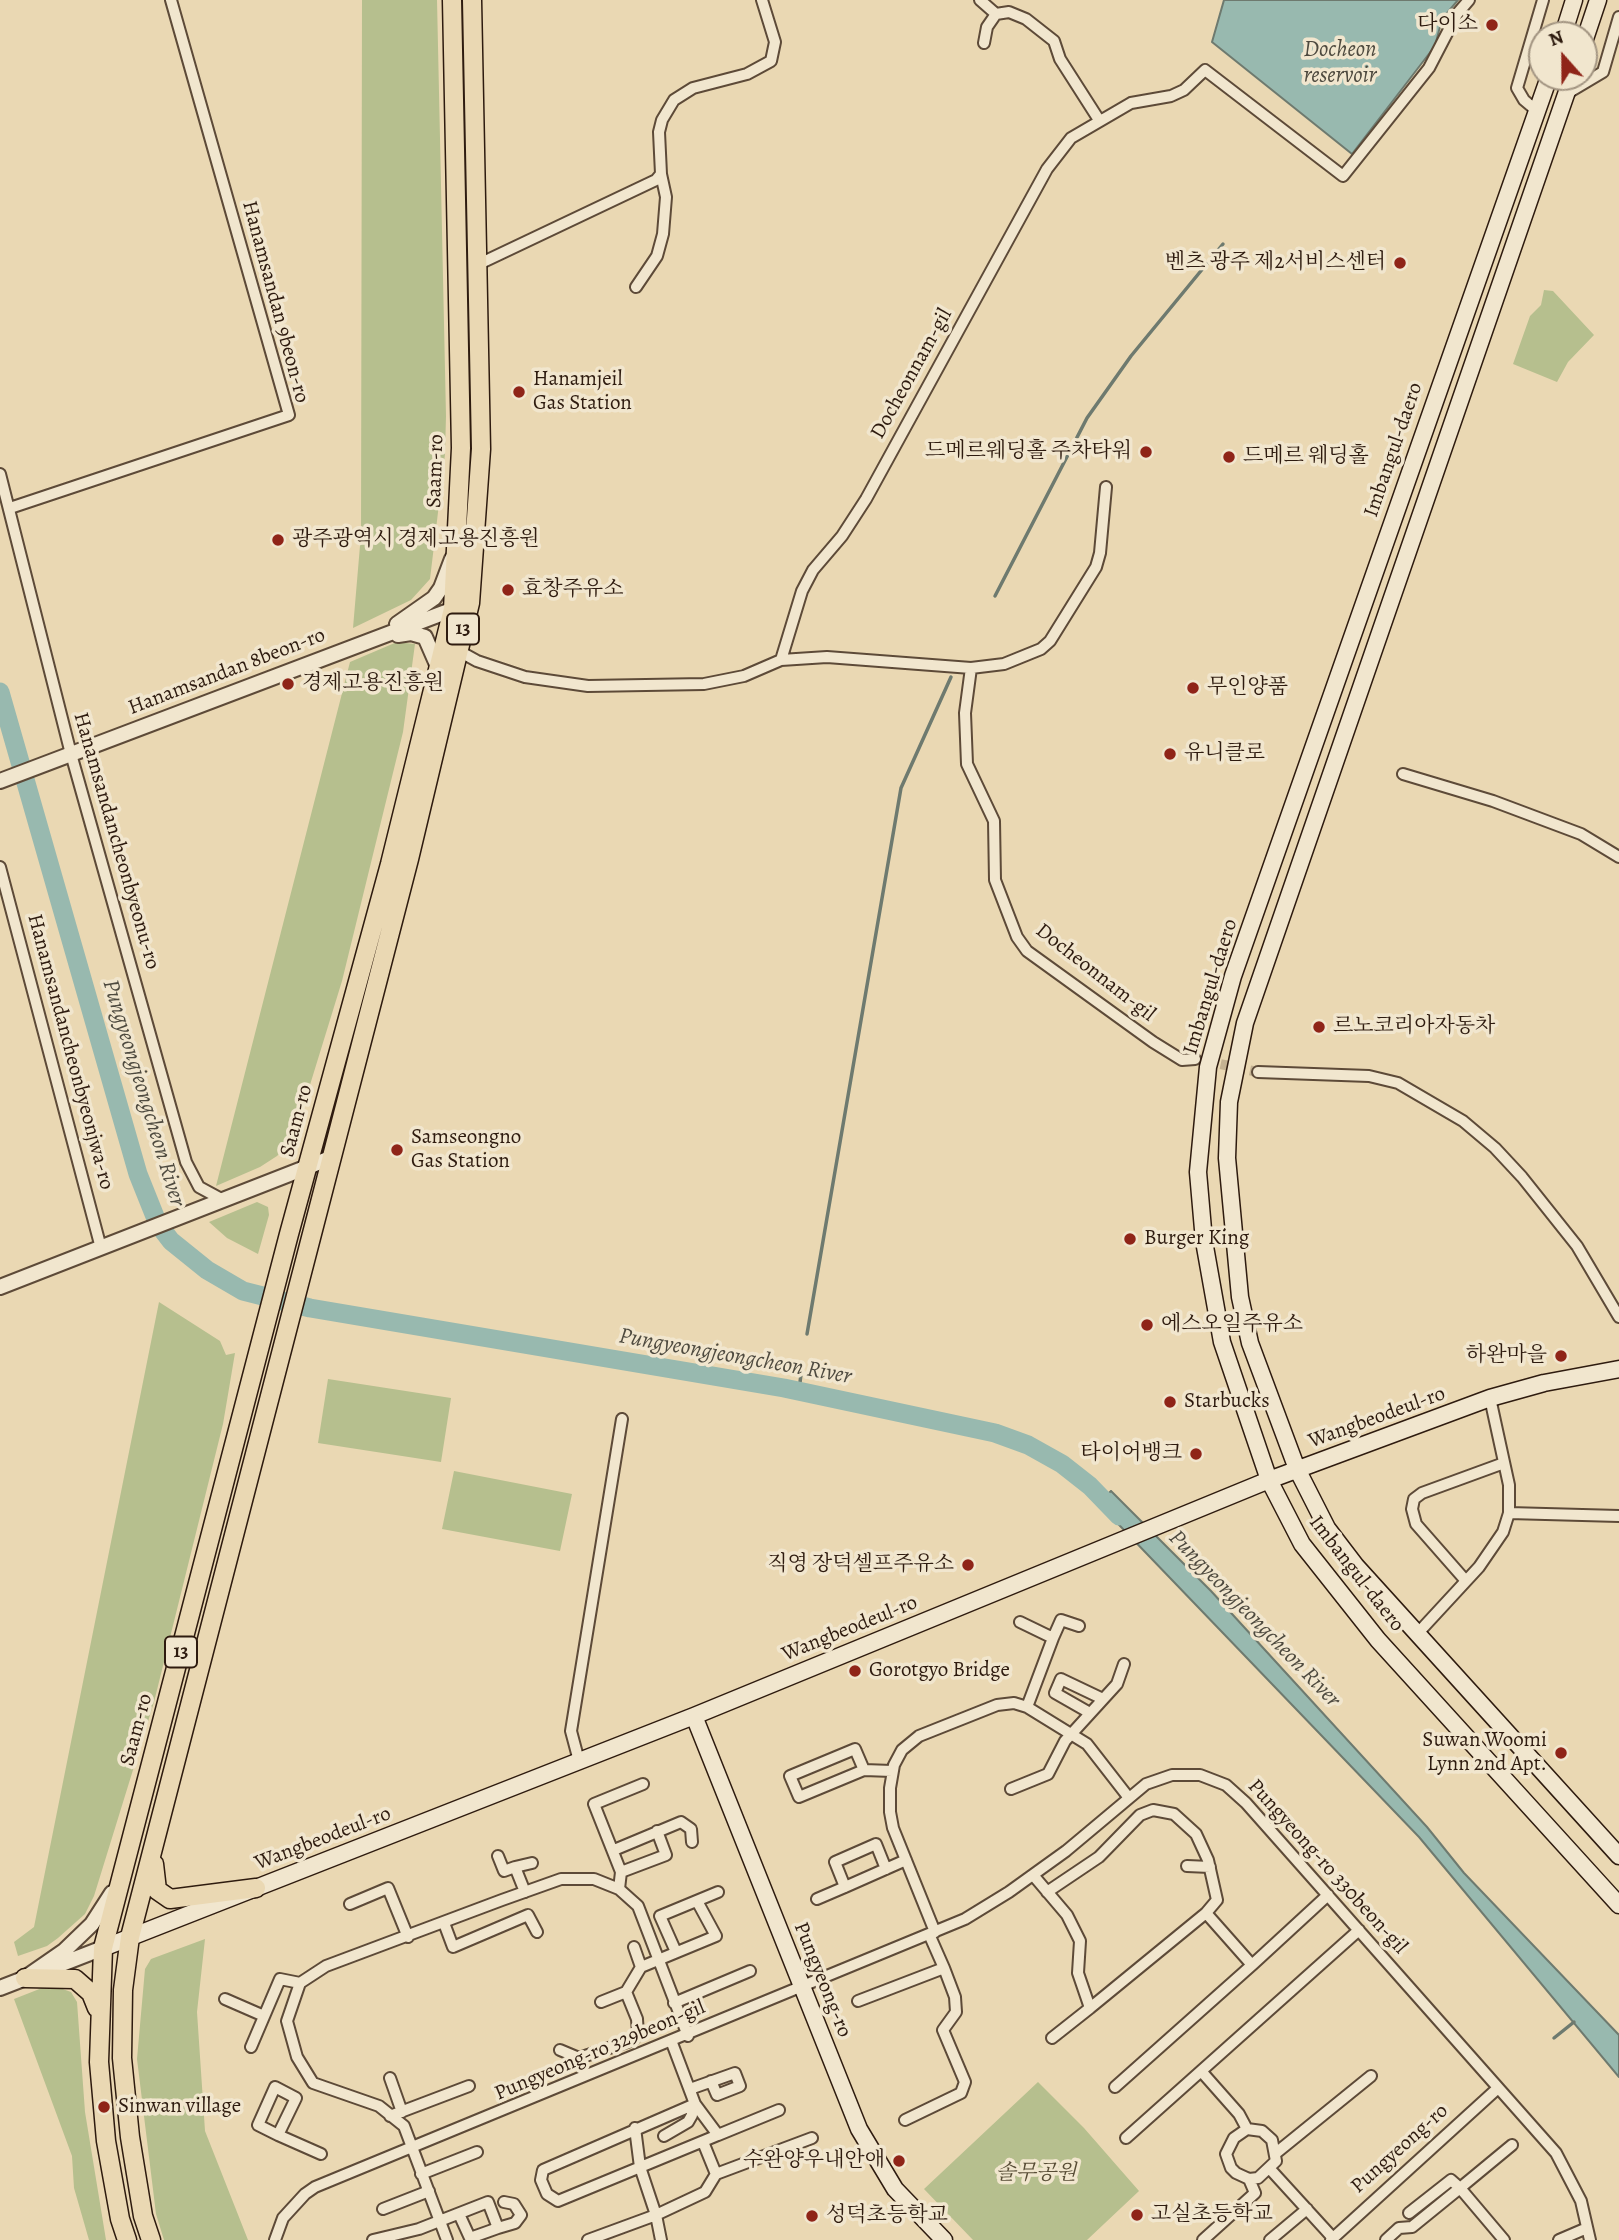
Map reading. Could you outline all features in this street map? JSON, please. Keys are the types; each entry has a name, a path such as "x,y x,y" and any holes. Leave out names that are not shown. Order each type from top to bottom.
{"main road":[{"name":"Saam-ro","path":"127,2240 120,2219 106,2141 99,2062 103,1948 289,1234 390,864 439,669 462,606 456,546 461,448 452,0"},
{"name":"Saam-ro","path":"151,2240 143,2216 130,2137 122,2058 123,1990 130,1937 281,1363 409,859 457,650 481,449 472,0"},
{"path":"1567,21 1574,0"},
{"path":"1591,21 1598,0"},
{"name":"Imbangul-daero","path":"1544,91 1233,976 1208,1067 1198,1172 1204,1241 1222,1342 1269,1480 1302,1544 1378,1640 1619,1905"},
{"name":"Imbangul-daero","path":"1567,91 1360,697 1291,889 1237,1059 1229,1102 1227,1158 1240,1297 1259,1369 1297,1469 1327,1528 1356,1566 1619,1856"},
{"name":"Wangbeodeul-ro","path":"103,1948 694,1716 1297,1469 1490,1398 1544,1383 1619,1369"},
{"name":"Pungyeong-ro","path":"694,1716 867,2148 895,2189 944,2240"},
{"path":"153,1851 156,1886 166,1899 256,1888"},
{"path":"25,1978 75,1979 91,1993 99,2011"}],"street":[{"name":"Hanamsandan 9beon-ro","path":"10,508 289,415 171,0"},
{"path":"636,287 657,256 663,234 666,197 661,174 659,132 662,120 674,100 693,89 747,74 771,61 775,42 762,0"},
{"path":"980,0 996,14 1016,13 1054,41 1060,59 1099,120"},
{"name":"Docheonnam-gil","path":"780,660 796,618 798,600 813,570 842,536 866,499 1047,169 1071,138 1131,103 1171,96 1184,90 1205,71 1343,176 1429,68 1457,14 1469,0"},
{"path":"1537,111 1524,100 1517,89 1543,0"},
{"path":"984,43 986,27 996,14"},
{"path":"1566,94 1602,72 1619,18"},
{"path":"479,264 645,188 661,174"},
{"name":"Hanamsandancheonbyeonu-ro","path":"0,474 67,755 186,1162 199,1187 223,1200"},
{"path":"457,650 504,671 588,686 704,684 749,674 780,660 827,657 971,668 1022,658 1051,641 1096,567 1100,553 1106,486"},
{"path":"372,640 434,598 441,588 456,546"},
{"name":"Hanamsandan 8beon-ro","path":"0,781 462,606"},
{"path":"372,640 419,634 429,642 439,669"},
{"name":"Docheonnam-gil","path":"971,668 965,713 967,764 994,821 995,880 1017,937 1027,951 1153,1042 1182,1060 1195,1059"},
{"path":"1403,774 1493,801 1581,834 1619,857"},
{"name":"Hanamsandancheonbyeonjwa-ro","path":"0,867 101,1248"},
{"path":"1258,1072 1369,1076 1398,1083 1454,1115 1495,1148 1522,1177 1577,1246 1619,1317"},
{"path":"0,1287 119,1243 333,1157"},
{"name":"Imbangul-daero","path":"1418,1633 1494,1549 1509,1513 1509,1485 1490,1398"},
{"path":"579,1761 571,1731 622,1419"},
{"path":"1466,1581 1416,1524 1412,1509 1415,1499 1422,1493 1504,1462"},
{"path":"1509,1513 1619,1516"},
{"path":"1027,1707 1062,1620 1079,1626"},
{"path":"1020,1622 1053,1637"},
{"path":"1011,1789 1048,1774 1072,1733 1117,1684 1124,1664"},
{"path":"1090,1713 1055,1693 1061,1679 1103,1699"},
{"path":"905,2120 961,2093 965,2082 943,2029 956,2012 955,1997 890,1812 892,1771 902,1750 919,1736 997,1705 1014,1703 1027,1707 1087,1744 1129,1798"},
{"path":"864,1770 855,1749 790,1776 799,1797 864,1770 892,1771"},
{"name":"Pungyeong-ro 330beon-gil","path":"802,1987 974,1914 1032,1875 1146,1784 1172,1775 1200,1775 1226,1785 1246,1803 1556,2153 1581,2201 1590,2240"},
{"path":"619,1889 621,1872 594,1804 643,1784"},
{"path":"1047,1892 1099,1857 1140,1815 1153,1810 1174,1814 1196,1834 1210,1867 1217,1900 1206,1913 1052,2038"},
{"path":"614,1850 681,1822 691,1829 692,1842"},
{"path":"621,1872 666,1855 657,1831"},
{"path":"845,1887 835,1862 876,1844 886,1869"},
{"path":"498,1856 505,1871 532,1863"},
{"path":"817,1899 906,1860"},
{"path":"1187,1866 1210,1867"},
{"path":"515,1867 525,1892"},
{"path":"25,1978 64,1951 102,1914 122,1873"},
{"path":"1032,1875 1067,1915 1080,1941 1079,1973 1090,2008"},
{"path":"447,2240 404,2126 379,2106 313,2083 297,2057 287,2021 300,1983 327,1966 525,1892 573,1877 607,1882 638,1906 688,2036"},
{"path":"350,1904 388,1888 408,1937"},
{"path":"677,1952 660,1916 718,1892"},
{"path":"1115,2087 1328,1895"},
{"path":"601,2002 625,1992 641,1967 716,1936 697,1901"},
{"path":"1206,1913 1252,1965"},
{"path":"444,1923 453,1947 528,1915 537,1932"},
{"path":"1126,2138 1359,1930"},
{"path":"634,1947 641,1967"},
{"path":"0,1988 103,1948"},
{"path":"858,2001 944,1968"},
{"path":"674,2003 750,1971"},
{"path":"251,2046 280,1979 300,1983"},
{"name":"Pungyeong-ro 329beon-gil","path":"275,2240 283,2218 305,2194 802,1987"},
{"path":"560,2050 579,2058 633,2040 638,2034 637,2019 625,1992"},
{"path":"225,1999 264,2016"},
{"path":"664,2136 688,2122 693,2105 690,2089 672,2043"},
{"path":"1201,2071 1239,2114 1247,2129"},
{"path":"1276,2153 1371,2076"},
{"path":"390,2078 402,2112"},
{"path":"690,2089 711,2081"},
{"path":"278,2135 296,2098 313,2083"},
{"path":"390,2116 469,2086"},
{"path":"296,2098 275,2087 258,2125 321,2154"},
{"name":"Pungyeong-ro","path":"1332,2239 1498,2088"},
{"path":"693,2105 550,2166 540,2175 547,2194 558,2200 779,2110"},
{"path":"693,2105 718,2135"},
{"path":"635,2128 639,2167 656,2214 661,2240"},
{"path":"1203,2240 1255,2193 1249,2179 1231,2168 1226,2154 1234,2138 1247,2129 1268,2134 1276,2153 1276,2161 1270,2169 1258,2178 1249,2179"},
{"path":"588,2240 705,2192 716,2175 812,2138"},
{"path":"703,2142 716,2175"},
{"path":"1386,2240 1399,2228 1412,2227 1512,2145"},
{"path":"421,2174 477,2152"},
{"path":"1270,2169 1332,2239"},
{"path":"1409,2213 1451,2180 1504,2240"},
{"path":"383,2209 429,2192"},
{"path":"373,2240 440,2221 488,2202 498,2228"},
{"path":"459,2214 470,2238 515,2223 521,2215 514,2204 504,2202"},
{"path":"1270,2240 1307,2209"},
{"path":"1559,2240 1587,2228"}],"green space":[{"path":"362,0 437,0 446,416 445,454 430,579 411,600 353,628 361,534"},
{"path":"1544,290 1553,291 1594,335 1568,362 1557,382 1513,364 1530,316 1541,305"},
{"path":"397,642 415,644 403,732 342,981 293,1140 277,1156 260,1167 216,1186 350,662"},
{"path":"257,1202 268,1207 269,1215 258,1254 227,1238 209,1222"},
{"path":"159,1302 220,1341 226,1355 235,1353 223,1424 154,1702 94,1896 85,1914 58,1938 47,1946 18,1956 14,1942 34,1927"},
{"path":"328,1379 451,1398 441,1462 318,1443"},
{"path":"454,1471 572,1494 560,1551 442,1529"},
{"path":"205,1939 197,2012 205,2131 248,2240 164,2240 156,2214 137,2059 145,1969 151,1959"},
{"path":"57,1987 71,1992 77,2002 85,2112 106,2240 89,2240 74,2188 72,2156 14,1999 42,1988"},
{"name":"솔무공원","path":"1038,2082 1084,2128 1139,2191 1087,2240 973,2240 924,2189"}],"water":[{"name":"Docheon reservoir","path":"1224,0 1458,0 1442,19 1435,46 1352,154 1212,42"},
{"path":"1111,1491 1211,1591 1427,1827 1464,1873 1619,2035 1619,2077 1419,1837 1098,1503"}],"waterway":[{"path":"995,596 1087,418 1131,356 1223,244"},
{"path":"807,1334 901,788 951,677"},
{"name":"Pungyeongjeongcheon River","path":"0,692 138,1174 158,1224 171,1241 207,1270 243,1291 310,1308 784,1388 995,1433 1028,1445 1062,1464 1090,1486 1119,1516"},
{"path":"799,1391 801,1374"},
{"path":"1554,2038 1574,2022"}],"tunnel":[{"path":"1206,1061 1258,1072"}],"place":[{"name":"다이소","path":"1492,25"},
{"name":"벤츠 광주 제2서비스센터","path":"1400,263"},
{"name":"Hanamjeil Gas Station","path":"519,392"},
{"name":"드메르웨딩홀 주차타워","path":"1146,452"},
{"name":"드메르 웨딩홀","path":"1229,457"},
{"name":"광주광역시 경제고용진흥원","path":"278,540"},
{"name":"효창주유소","path":"508,590"},
{"name":"경제고용진흥원","path":"288,684"},
{"name":"무인양품","path":"1193,688"},
{"name":"유니클로","path":"1170,754"},
{"name":"르노코리아자동차","path":"1319,1027"},
{"name":"Samseongno Gas Station","path":"397,1150"},
{"name":"Burger King","path":"1130,1239"},
{"name":"에스오일주유소","path":"1147,1325"},
{"name":"하완마을","path":"1561,1356"},
{"name":"Starbucks","path":"1170,1402"},
{"name":"타이어뱅크","path":"1196,1454"},
{"name":"직영 장덕셀프주유소","path":"968,1565"},
{"name":"Gorotgyo Bridge","path":"855,1671"},
{"name":"Suwan Woomi Lynn 2nd Apt.","path":"1561,1753"},
{"name":"Sinwan village","path":"104,2107"},
{"name":"수완양우내안애","path":"899,2161"},
{"name":"고실초등학교","path":"1137,2215"},
{"name":"성덕초등학교","path":"812,2216"}]}
